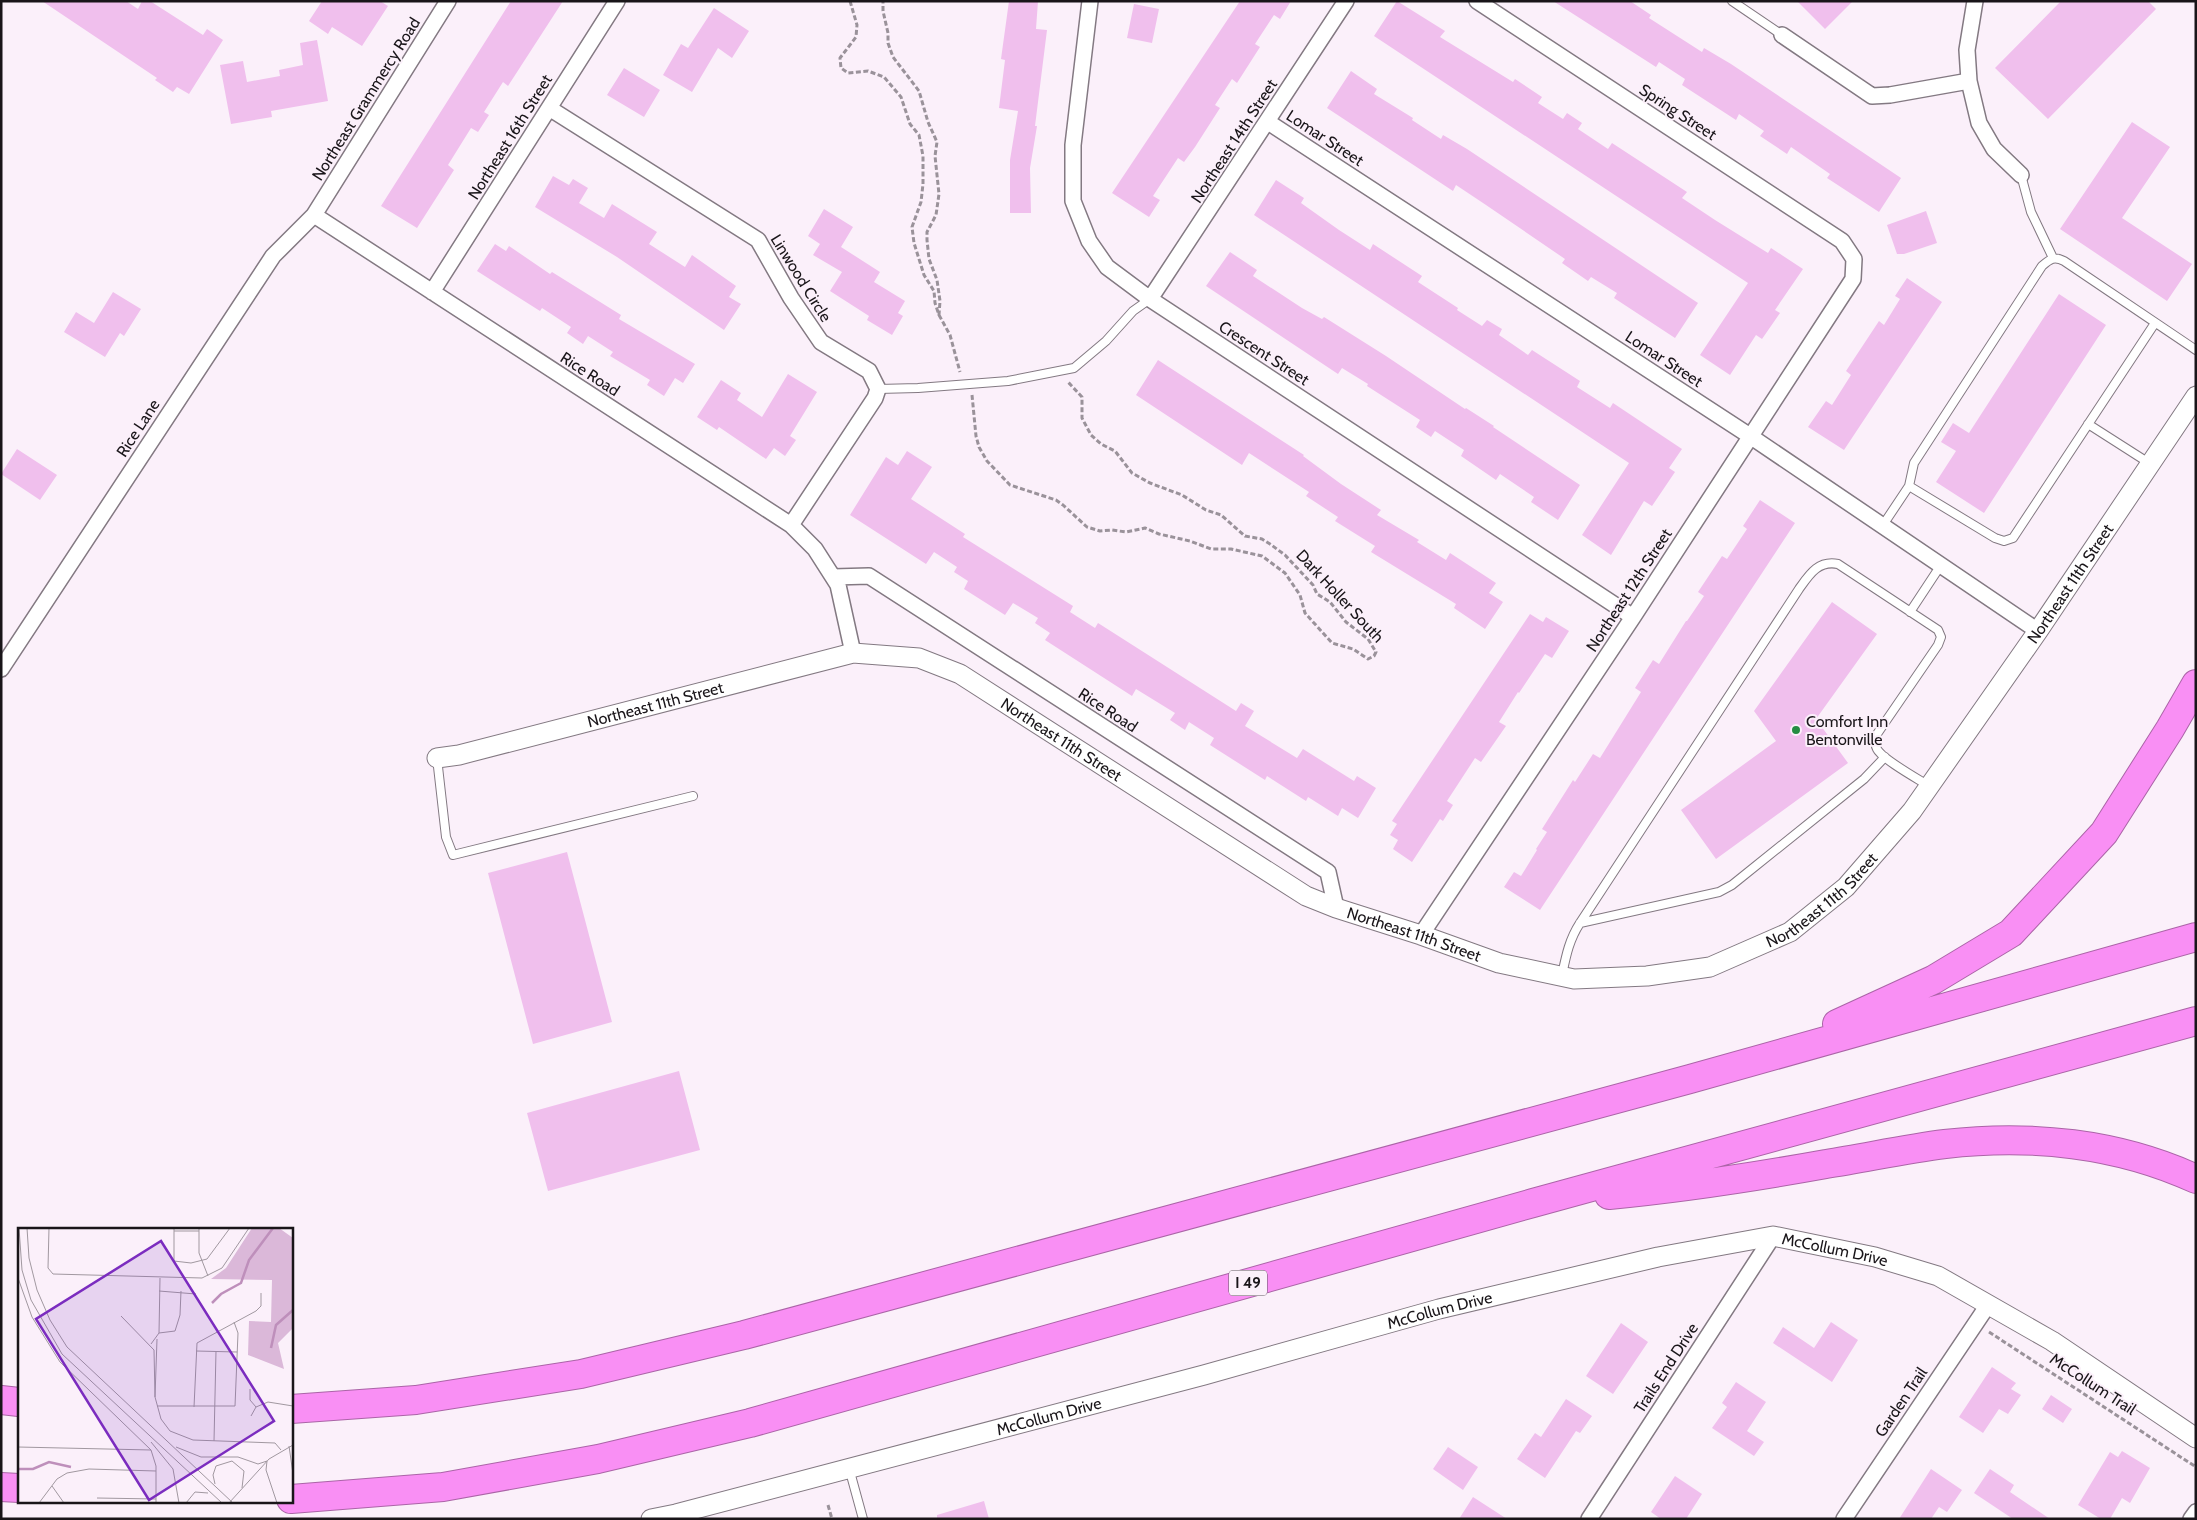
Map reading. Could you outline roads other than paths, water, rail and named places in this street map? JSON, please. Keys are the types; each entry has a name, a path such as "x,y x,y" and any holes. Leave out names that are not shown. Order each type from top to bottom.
{"highway":[{"path":"1690,1079 1816,1033 1933,980 2011,933 2104,833 2196,684"},
{"path":"292,1408 416,1400 581,1374 773,1328 1690,1079 2196,937"},
{"name":"I 49","path":"292,1499 443,1487 617,1455 768,1418 1533,1203 2196,1021"},
{"path":"1533,1203 1687,1188 1945,1144 1997,1140 2058,1141 2102,1148 2174,1169 2196,1179"},
{"path":"1,1400 18,1402"},
{"path":"1,1487 18,1488"}],"street":[{"name":"Northeast Grammercy Road","path":"314,215 448,1"},
{"name":"Northeast 16th Street","path":"432,292 617,1"},
{"name":"Crescent Street","path":"1090,1 1073,144 1073,200 1089,241 1107,267 1150,299 1633,617"},
{"name":"Northeast 14th Street","path":"1150,299 1346,1"},
{"name":"Spring Street","path":"1477,1 1842,241 1854,259"},
{"path":"1975,1 1967,50 1969,82 1979,123 1994,149 2021,175"},
{"path":"1782,35 1872,96 1890,95 1969,82"},
{"name":"Linwood Circle","path":"549,108 758,240 791,298 822,342 868,371 878,388"},
{"name":"Lomar Street","path":"1268,122 1750,436 2038,631"},
{"name":"Rice Road","path":"314,215 791,525 815,549 838,585 853,653"},
{"name":"Rice Lane","path":"1,669 273,256 314,215"},
{"name":"Northeast 12th Street","path":"1421,934 1633,617 1853,279 1854,259"},
{"path":"791,525 875,398 878,388"},
{"name":"Northeast 11th Street","path":"437,758 488,748 853,653 918,658 960,674 1306,896 1336,908 1421,934 1499,963 1574,979 1647,976 1710,967 1790,932 1846,887 1912,811 2038,631 2196,396"},
{"name":"Rice Road","path":"833,577 869,576 1328,872 1336,908"},
{"name":"McCollum Drive","path":"651,1519 700,1513 850,1468 1204,1375 1439,1309 1658,1257 1773,1236 1875,1257 1938,1276 2052,1341 2196,1438"},
{"name":"Trails End Drive","path":"1588,1519 1773,1236"},
{"name":"Garden Trail","path":"1844,1519 1988,1305"},
{"path":"2192,1519 2196,1512"}],"lane":[{"path":"1732,1 1782,35"},
{"path":"2021,175 2031,212 2053,258"},
{"path":"1883,525 1909,486 1914,463 2042,266 2050,259 2058,258 2064,260 2196,350"},
{"path":"878,388 918,388 1008,381 1074,368 1106,340 1133,311 1150,299"},
{"path":"1909,486 1995,538 2004,541 2013,538 2155,323"},
{"path":"2088,424 2151,464"},
{"path":"1562,977 1571,936 1810,573 1819,566 1828,562 1838,564 1938,630 1941,636 1938,645 1877,734 1875,742 1877,750 1885,757 1929,786"},
{"path":"1910,612 1941,565"},
{"path":"1580,922 1719,892 1864,779 1885,757"},
{"path":"437,758 446,837 452,856 693,796"},
{"path":"850,1468 863,1519"}],"place":[{"name":"Comfort Inn Bentonville","path":"1796,730"}]}
